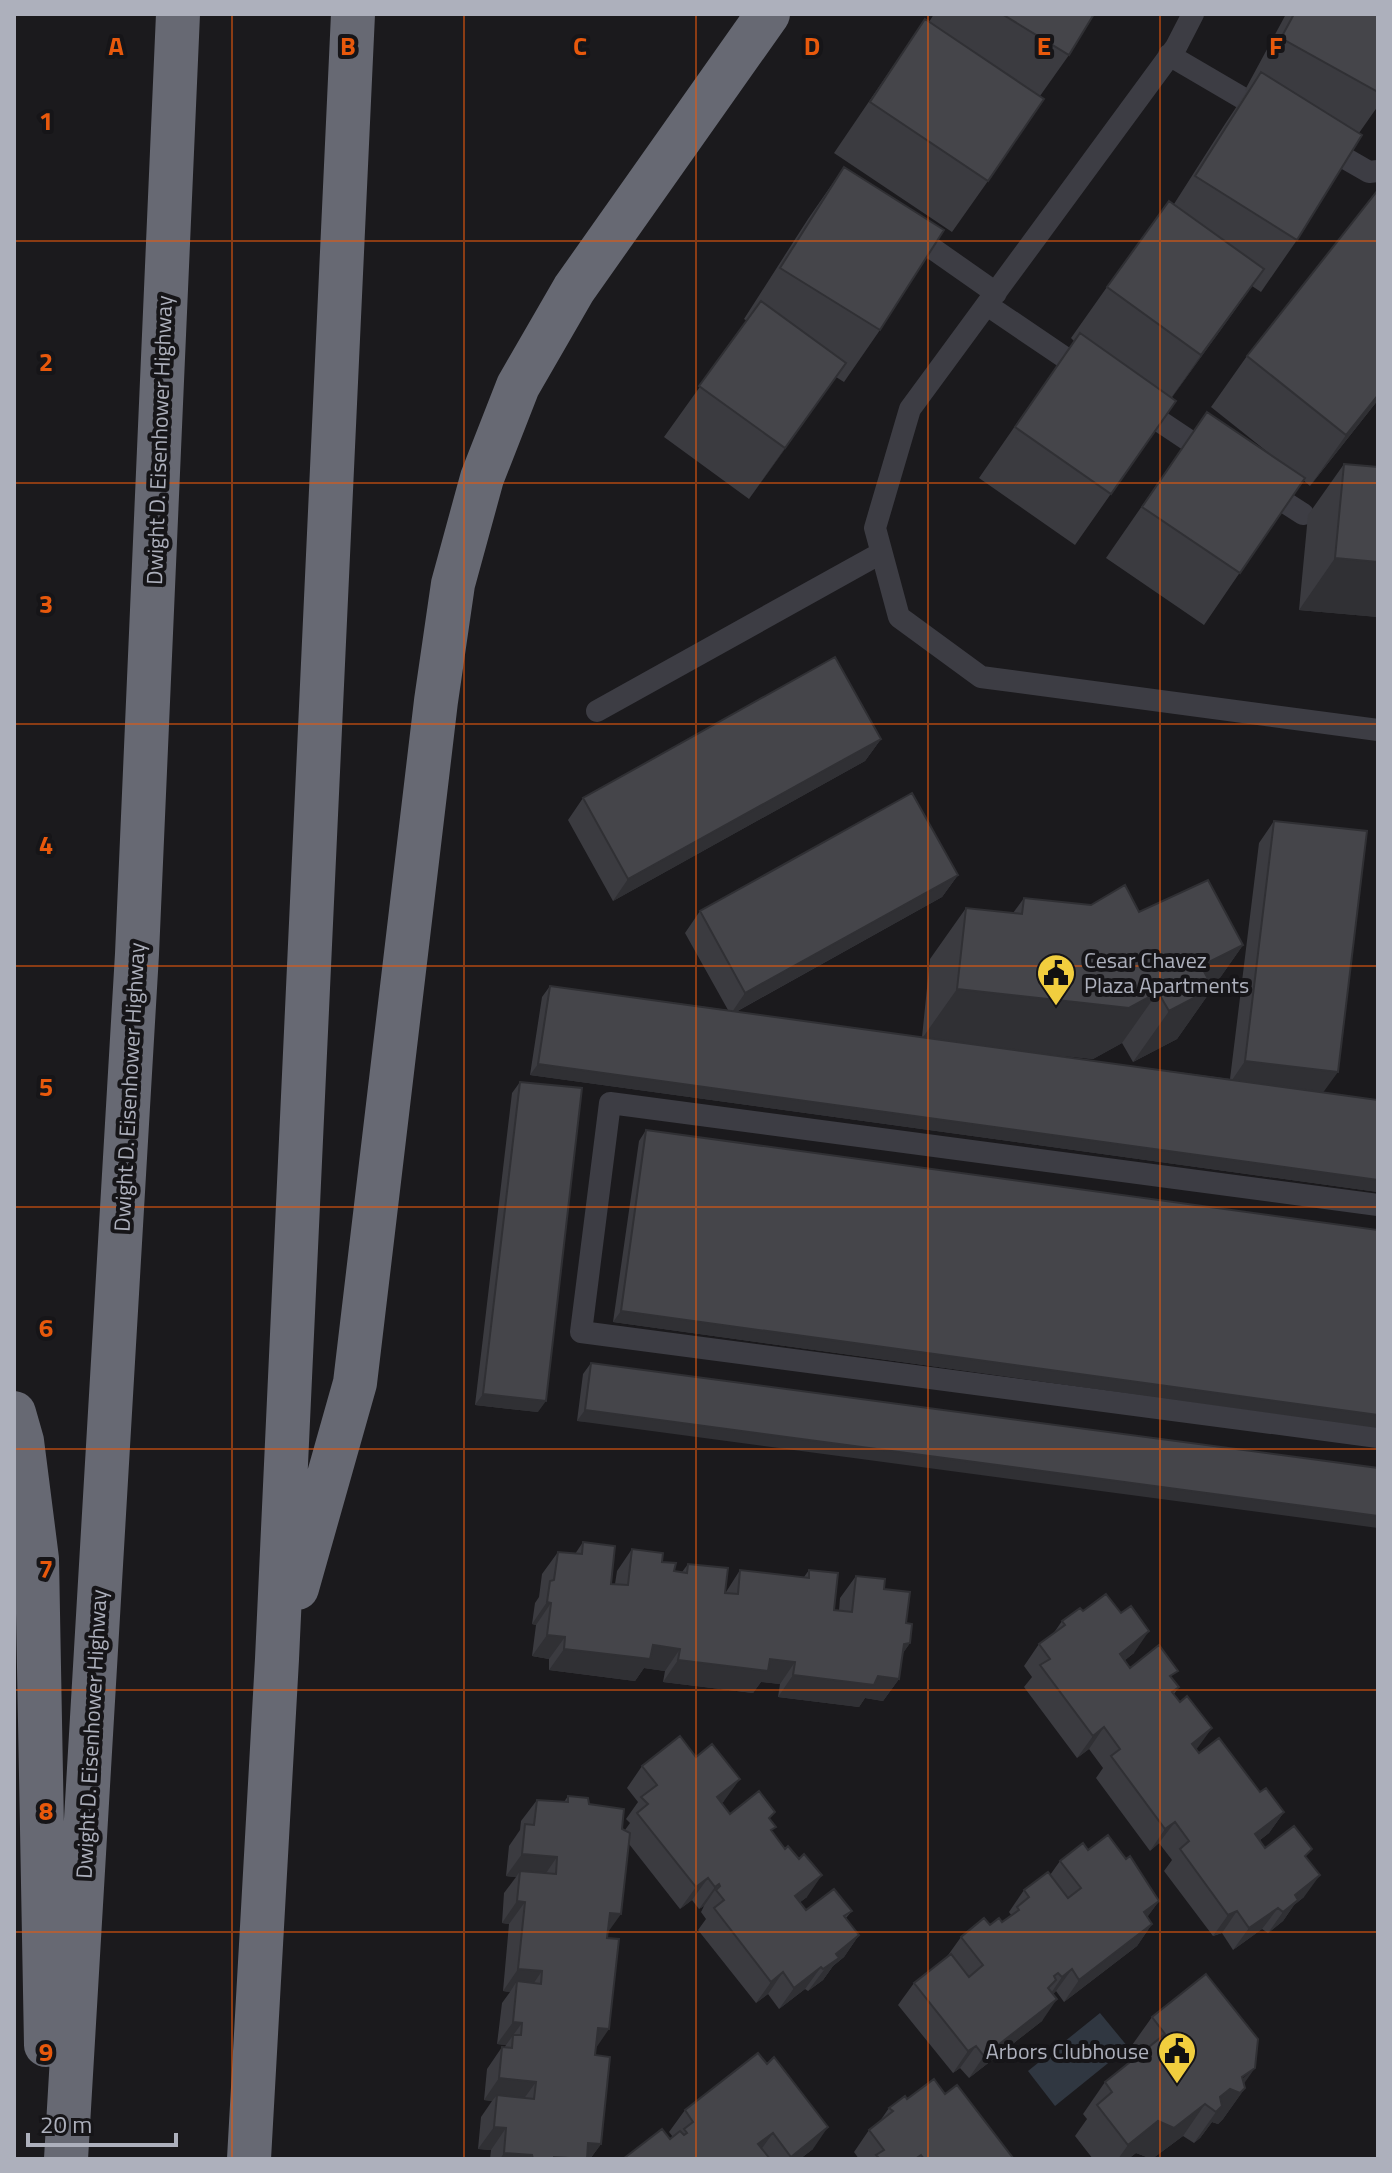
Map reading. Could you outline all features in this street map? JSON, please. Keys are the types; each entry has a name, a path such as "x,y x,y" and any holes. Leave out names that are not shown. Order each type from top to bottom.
{"highway":[{"name":"Dwight D. Eisenhower Highway","path":"66,2159 137,954 178,14"},
{"path":"249,2159 277,1659 353,14"},
{"path":"277,1659 355,1383 440,672 453,584 482,478 518,386 574,289 768,14"},
{"path":"14,1413 22,1441 37,1559 49,2159"}],"lane":[{"path":"1186,17 1169,55 910,409 875,528 881,553 899,617 981,677 1378,730"},
{"path":"1169,55 1369,172 1378,171"},
{"path":"885,215 1109,388 1303,514"},
{"path":"597,711 881,553"},
{"path":"1378,1205 610,1103 581,1332 1378,1437"}],"shaded area":[{"path":"1100,2013 1128,2047 1055,2106 1028,2071"}],"building":[{"path":"1002,14 1094,14 1069,55"},
{"path":"1294,14 1378,14 1378,92 1281,38"},
{"path":"925,19 1044,99 988,181 870,102"},
{"path":"1261,72 1362,135 1297,240 1195,176"},
{"path":"844,167 944,230 880,330 780,268"},
{"path":"1378,190 1378,395 1346,435 1247,356"},
{"path":"1169,201 1264,269 1201,355 1107,287"},
{"path":"761,301 846,363 785,448 699,386"},
{"path":"1080,333 1176,401 1111,494 1015,427"},
{"path":"1207,412 1305,478 1240,573 1142,507"},
{"path":"1344,464 1378,467 1378,562 1335,558"},
{"path":"835,657 881,739 628,879 583,798"},
{"path":"912,793 958,875 745,993 700,911"},
{"path":"1274,821 1367,831 1338,1072 1245,1061"},
{"path":"1208,880 1243,945 1201,966 1213,988 1169,1011 1158,992 1129,1008 957,989 966,908 1022,914 1024,898 1091,905 1125,885 1139,912"},
{"path":"550,986 1378,1100 1378,1180 538,1064"},
{"path":"520,1082 582,1088 546,1401 483,1394"},
{"path":"646,1130 1378,1230 1378,1415 621,1311"},
{"path":"591,1363 1378,1468 1378,1516 585,1410"},
{"path":"583,1542 615,1546 611,1584 628,1585 632,1549 663,1553 662,1562 676,1563 674,1571 687,1573 688,1564 728,1568 725,1593 738,1594 740,1570 809,1578 809,1570 838,1573 834,1610 852,1612 856,1576 885,1579 884,1589 910,1592 906,1623 912,1624 910,1643 904,1644 899,1679 878,1676 874,1685 793,1675 795,1662 770,1659 768,1671 678,1660 680,1649 653,1645 650,1659 564,1649 565,1637 547,1635 550,1581 554,1580 558,1552 582,1554"},
{"path":"1106,1594 1121,1613 1131,1606 1149,1631 1120,1654 1130,1668 1159,1645 1178,1671 1170,1676 1179,1687 1172,1692 1180,1702 1187,1696 1212,1728 1192,1744 1199,1753 1219,1738 1260,1792 1266,1788 1284,1812 1255,1834 1265,1848 1294,1826 1312,1849 1305,1856 1320,1875 1295,1895 1298,1900 1283,1912 1278,1908 1249,1928 1237,1911 1228,1915 1180,1849 1189,1841 1175,1822 1165,1829 1111,1756 1120,1749 1104,1727 1093,1736 1040,1665 1050,1659 1039,1644 1065,1625 1062,1621 1080,1608 1083,1611"},
{"path":"680,1736 696,1757 712,1744 740,1779 717,1797 730,1814 759,1791 775,1812 769,1818 776,1827 771,1830 785,1849 788,1846 799,1859 804,1854 822,1875 795,1896 806,1910 834,1889 852,1911 844,1916 859,1935 836,1954 839,1958 823,1969 821,1967 794,1988 783,1972 771,1982 714,1908 724,1900 716,1890 719,1884 715,1887 708,1878 696,1887 637,1813 648,1804 641,1797 657,1785 642,1766"},
{"path":"568,1796 588,1798 589,1804 624,1809 622,1829 630,1833 621,1914 610,1913 607,1938 619,1939 609,2029 598,2028 595,2055 610,2057 601,2144 588,2143 587,2159 533,2159 532,2155 504,2153 506,2128 494,2127 497,2095 534,2099 536,2082 499,2078 502,2047 512,2048 513,2035 521,2035 522,2023 513,2022 517,1981 541,1984 542,1971 518,1969 525,1902 517,1901 520,1871 556,1874 557,1857 522,1854 525,1824 534,1825 537,1800 568,1802"},
{"path":"1108,1835 1126,1859 1130,1856 1159,1901 1144,1912 1152,1924 1079,1980 1072,1969 1062,1977 1058,1973 1054,1976 1056,1980 1048,1988 1057,1999 984,2056 976,2046 968,2051 914,1983 951,1954 969,1977 983,1965 961,1937 984,1918 990,1925 999,1918 1002,1922 1019,1910 1017,1907 1029,1897 1024,1890 1048,1872 1068,1898 1081,1888 1060,1861 1083,1843 1088,1850"},
{"name":"Arbors Clubhouse","path":"1206,1974 1258,2039 1255,2068 1242,2077 1245,2088 1240,2093 1230,2089 1220,2097 1222,2106 1216,2112 1205,2104 1174,2128 1158,2121 1128,2145 1097,2105 1112,2092 1105,2082 1165,2034 1152,2017"},
{"path":"758,2053 767,2064 774,2057 828,2127 791,2157 773,2133 758,2144 770,2159 623,2159 662,2129 670,2139 680,2131 684,2135 687,2133 684,2129 693,2122 685,2110"},
{"path":"934,2079 945,2094 957,2085 1012,2159 924,2159 921,2155 915,2159 880,2159 876,2155 884,2150 869,2130 893,2111 889,2108"}],"place":[{"name":"Cesar Chavez Plaza Apartments","path":"1056,1007"},
{"name":"Arbors Clubhouse","path":"1177,2085"}]}
